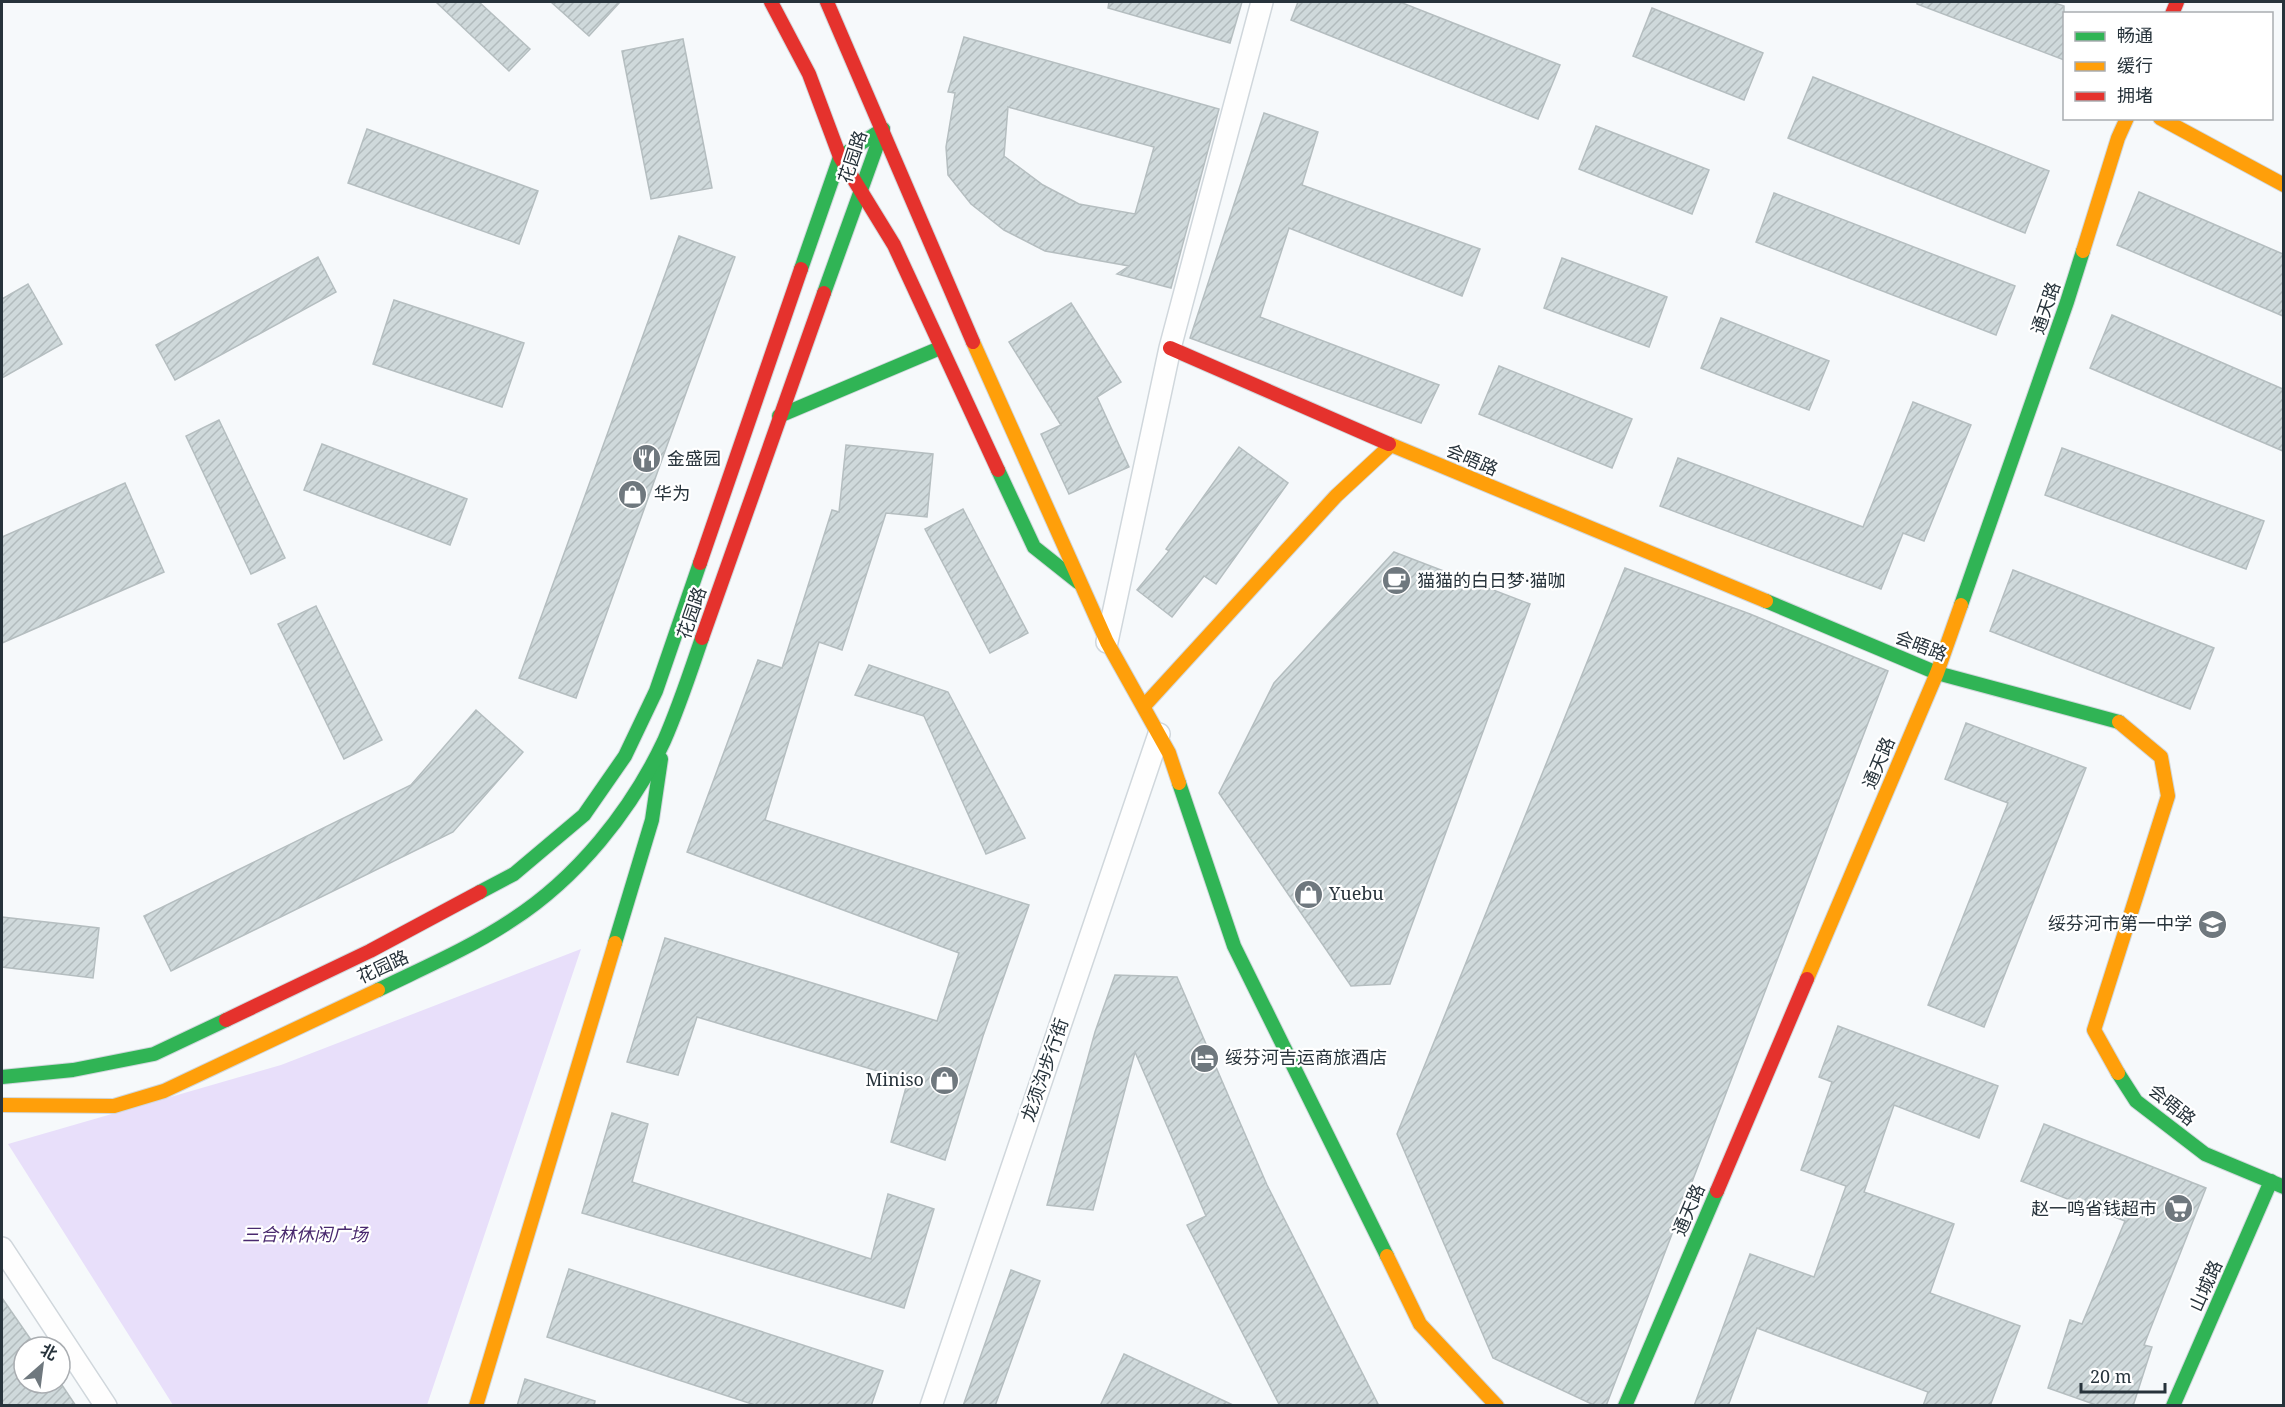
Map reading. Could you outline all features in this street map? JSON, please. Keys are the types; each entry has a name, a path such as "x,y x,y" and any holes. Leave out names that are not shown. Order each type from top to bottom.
{"main road":[{"path":"771,2 809,74 840,157 894,245 1034,547 1082,586"},
{"path":"828,2 993,388 1107,642 1169,753 1234,946 1420,1324 1459,1384"},
{"name":"通天路","path":"1625,1406 1937,673 2067,302 2118,138 2126,120"},
{"path":"2164,120 2283,185"},
{"name":"花园路","path":"2,1077 73,1070 154,1053 370,951 514,874 584,815 625,756 656,692 840,157 882,129"},
{"name":"花园路","path":"2,1105 114,1106 164,1091 434,963 511,921 545,896 588,855 644,778 681,700 779,416 882,129"},
{"path":"779,416 940,348"},
{"name":"会晤路","path":"1170,348 1391,446 1937,673 2119,722 2161,756 2168,796 2094,1030 2105,1053 2136,1101 2205,1154 2277,1184"},
{"path":"1144,706 1336,496 1391,446"},
{"path":"476,1406 652,820 663,742"},
{"name":"山城路","path":"2173,1406 2277,1184"},
{"path":"1420,1324 1497,1406"}],"street":[{"path":"1107,642 1170,348 1262,2"},
{"name":"龙须沟步行街","path":"931,1406 1159,734"},
{"path":"2,1248 106,1406"}],"green space":[{"name":"三合林休闲广场","path":"581,949 427,1405 173,1405 8,1144 281,1065"}],"building":[{"path":"436,2 479,2 530,49 509,71"},
{"path":"551,2 620,2 589,36"},
{"path":"1109,2 1242,2 1230,43 1108,8"},
{"path":"1298,2 1400,2 1560,65 1538,119 1291,20"},
{"path":"1917,2 2052,2 2064,6 2063,60 1917,4"},
{"path":"1652,8 1763,53 1744,100 1633,56"},
{"path":"964,37 1219,109 1171,288 1117,274 1129,266 1045,251 1004,230 971,204 948,175 946,147 955,93 948,92","holes":["1008,107 1154,147 1135,214 1079,204 1043,185 1004,156"]},
{"path":"683,39 712,188 651,199 622,51"},
{"path":"1813,77 2049,171 2025,233 1788,138"},
{"path":"1264,113 1318,132 1302,185 1480,249 1462,296 1289,228 1260,317 1439,385 1421,423 1190,338"},
{"path":"1596,126 1709,170 1692,214 1579,169"},
{"path":"367,129 538,191 519,244 348,183"},
{"path":"2139,192 2283,254 2283,316 2117,245"},
{"path":"1774,193 2015,286 1996,335 1756,242"},
{"path":"679,236 735,257 576,698 519,678"},
{"path":"318,257 336,292 175,380 156,345"},
{"path":"1562,258 1667,297 1649,347 1544,308"},
{"path":"28,284 62,344 2,378 2,299"},
{"path":"394,300 524,343 502,407 373,364"},
{"path":"1071,303 1121,382 1097,397 1129,467 1069,494 1041,434 1061,425 1009,342"},
{"path":"2112,315 2283,389 2283,451 2090,368"},
{"path":"1721,318 1829,361 1809,410 1701,368"},
{"path":"1499,366 1632,419 1612,468 1479,414"},
{"path":"1913,402 1971,425 1924,541 1903,533 1881,589 1660,506 1678,458 1863,527"},
{"path":"219,420 285,558 251,574 186,436"},
{"path":"322,444 467,499 450,545 304,490"},
{"path":"846,445 933,454 927,517 886,513 842,650 819,642 765,820 1029,905 983,1036 945,1160 891,1142 908,1080 697,1017 678,1075 627,1062 665,938 937,1021 959,953 687,852 758,660 782,668 832,510 839,512"},
{"path":"1239,447 1288,483 1216,584 1204,576 1172,617 1137,590 1169,551 1166,549"},
{"path":"2062,448 2264,521 2246,569 2045,495"},
{"path":"125,483 164,572 2,643 2,537"},
{"path":"963,509 1028,633 990,653 925,529"},
{"path":"1394,552 1530,604 1390,984 1351,986 1219,793 1274,683"},
{"path":"1625,568 1750,614 1888,671 1606,1406 1596,1406 1493,1358 1397,1134"},
{"path":"2013,570 2214,648 2190,709 1990,631"},
{"path":"316,606 382,740 344,759 278,624"},
{"path":"869,665 948,692 1025,838 986,854 924,716 855,695"},
{"path":"476,710 523,752 453,832 171,971 144,916 411,785"},
{"path":"1966,723 2086,768 1984,1027 1928,1005 2008,803 1945,779"},
{"path":"2,917 99,928 93,978 2,967"},
{"path":"1115,975 1177,977 1267,1185 1379,1406 1280,1406 1187,1225 1206,1216 1135,1052 1093,1210 1047,1205 1095,1032"},
{"path":"1838,1026 1998,1086 1979,1138 1894,1105 1864,1192 1954,1224 1930,1293 2020,1326 1990,1406 1923,1406 1928,1392 1757,1328 1728,1406 1694,1406 1750,1254 1814,1277 1846,1186 1801,1170 1832,1082 1819,1077"},
{"path":"612,1113 648,1124 632,1182 871,1259 888,1194 934,1209 904,1308 582,1213"},
{"path":"2044,1124 2206,1188 2144,1345 2152,1347 2133,1406 2099,1406 2048,1388 2070,1320 2082,1324 2125,1221 2021,1181"},
{"path":"569,1269 883,1371 871,1406 758,1406 547,1337"},
{"path":"1011,1270 1040,1281 995,1406 963,1406"},
{"path":"2,1298 28,1335 12,1335 12,1395 69,1395 76,1406 2,1406"},
{"path":"1124,1354 1235,1406 1100,1406"},
{"path":"525,1379 595,1401 594,1406 517,1406"}],"traffic: fast":[{"path":"801,269 840,157 883,129"},
{"path":"824,293 883,129"},
{"path":"1961,605 2083,251"},
{"path":"779,416 940,348"},
{"path":"998,470 1034,547 1078,582"},
{"path":"480,892 514,874 584,815 625,756 656,691 700,563"},
{"path":"1766,601 1937,673 2119,722"},
{"path":"378,990 480,940 512,920 559,884 580,863 619,817 651,767 675,715 702,638"},
{"path":"615,943 652,820 661,759"},
{"path":"1179,783 1234,946 1387,1256"},
{"path":"2,1077 73,1070 154,1054 226,1020"},
{"path":"2118,1073 2136,1101 2205,1154 2284,1187"},
{"path":"2173,1406 2271,1181"},
{"path":"1625,1406 1717,1191"}],"traffic: slow":[{"path":"2083,251 2118,138 2126,120"},
{"path":"2164,120 2284,185"},
{"path":"973,342 1107,642 1169,753 1179,783"},
{"path":"1389,444 1766,601"},
{"path":"1144,706 1336,496 1391,445"},
{"path":"1807,979 1937,673 1961,605"},
{"path":"2118,1073 2094,1030 2168,796 2161,757 2119,722"},
{"path":"476,1406 615,943"},
{"path":"2,1105 114,1106 164,1091 378,990"},
{"path":"1387,1256 1420,1324 1497,1406"}],"traffic: jam":[{"path":"771,2 809,74 840,157 894,245 998,470"},
{"path":"827,2 973,342"},
{"path":"2173,12 2177,2"},
{"path":"700,563 801,269"},
{"path":"702,638 824,293"},
{"path":"1170,348 1389,444"},
{"path":"226,1020 370,951 480,892"},
{"path":"1717,1191 1807,979"}],"place":[{"name":"金盛园","path":"646,459"},
{"name":"华为","path":"633,494"},
{"name":"猫猫的白日梦·猫咖","path":"1396,581"},
{"name":"Yuebu","path":"1308,894"},
{"name":"绥芬河市第一中学","path":"2213,924"},
{"name":"绥芬河吉运商旅酒店","path":"1204,1058"},
{"name":"Miniso","path":"945,1080"},
{"name":"赵一鸣省钱超市","path":"2178,1209"}]}
